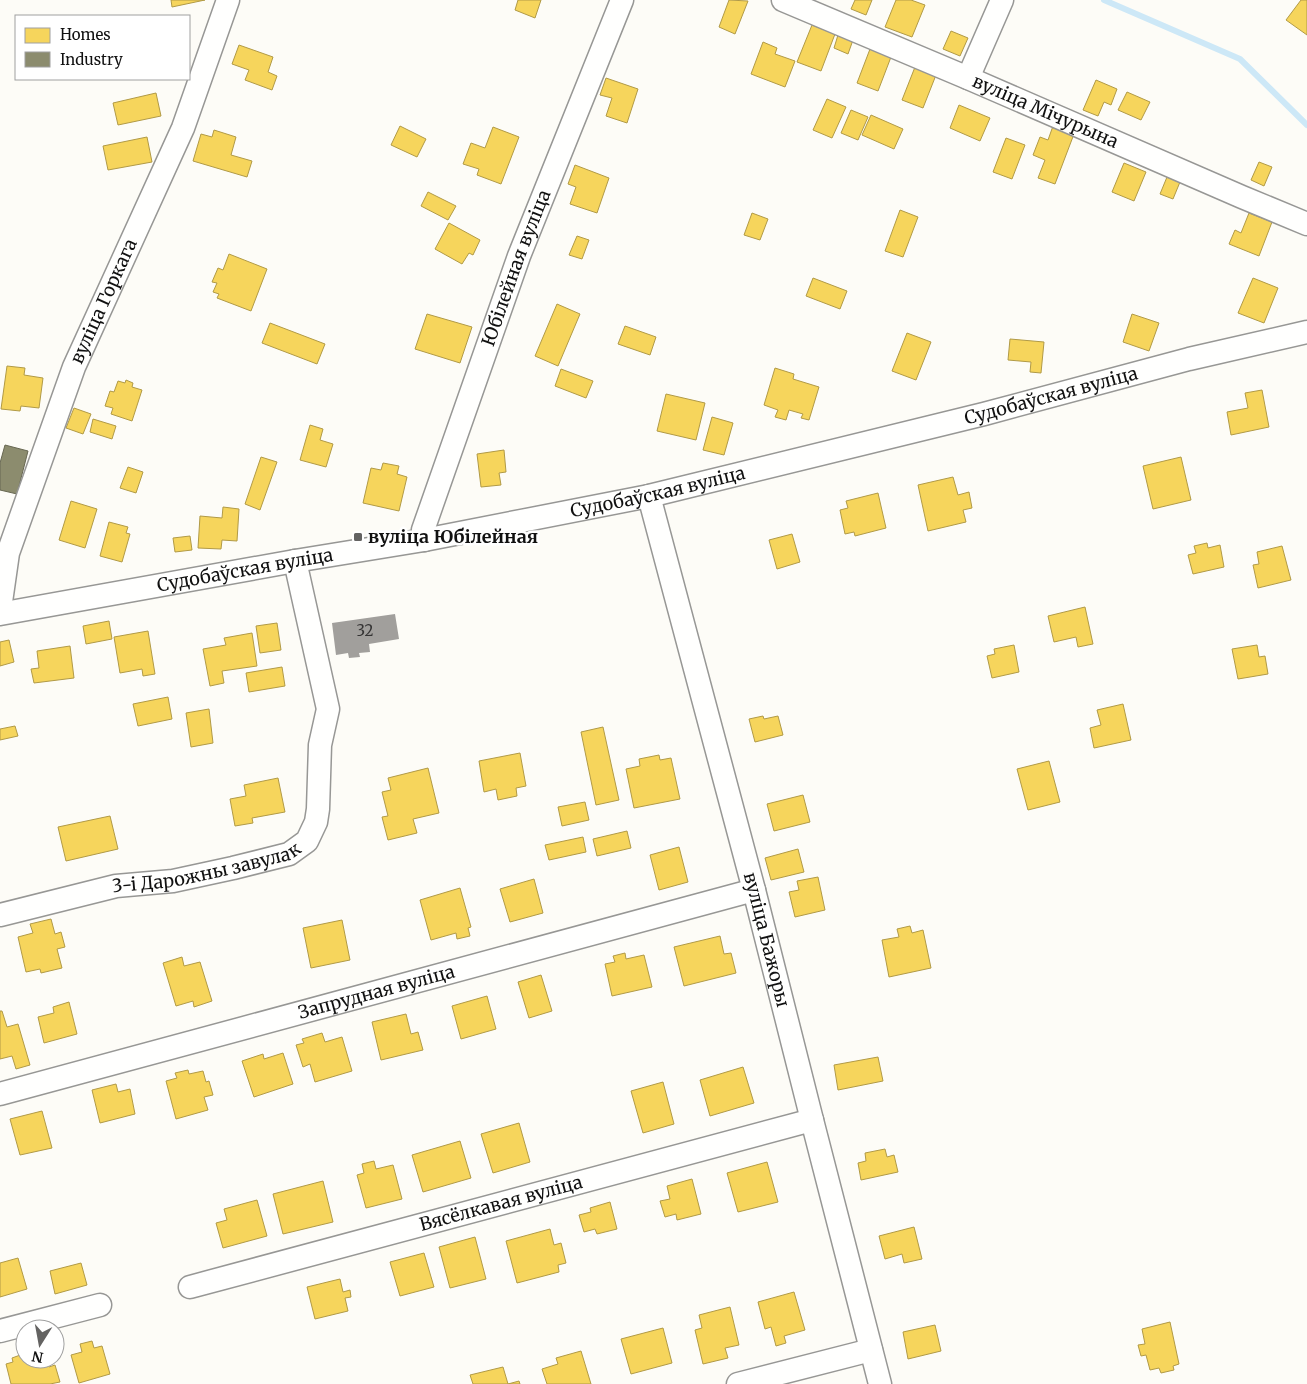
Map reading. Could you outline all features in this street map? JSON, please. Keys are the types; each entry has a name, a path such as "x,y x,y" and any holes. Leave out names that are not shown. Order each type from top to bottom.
{"street":[{"name":"вуліца Горкага","path":"0,609 8,553 74,366 183,128 228,0"},
{"name":"Юбілейная вуліца","path":"424,540 423,530 519,256 622,0"},
{"name":"вуліца Мічурына","path":"782,0 1307,224"},
{"path":"968,78 1002,0"},
{"name":"Судобаўская вуліца","path":"0,614 424,540 649,496 984,414 1189,359 1307,332"},
{"name":"вуліца Бажоры","path":"649,496 754,890 880,1384"},
{"name":"3-і Дарожны завулак","path":"0,916 116,886 173,881 233,868 289,854 307,841 316,822 318,810 320,745 328,709 295,561"},
{"name":"Запрудная вуліца","path":"0,1094 754,890"},
{"name":"Вясёлкавая вуліца","path":"190,1287 812,1120"},
{"path":"0,1331 100,1305"},
{"path":"738,1384 871,1350"}],"building: Homes":[{"path":"171,0 205,0 172,7"},
{"path":"518,0 541,0 535,18 515,10"},
{"path":"729,0 748,1 735,34 719,27"},
{"path":"855,0 872,0 866,15 851,9"},
{"path":"896,0 911,0 925,5 912,37 885,27"},
{"path":"1301,0 1307,0 1307,35 1286,20"},
{"path":"812,25 835,34 821,71 797,62"},
{"path":"951,31 968,38 960,56 943,49"},
{"path":"838,35 853,40 848,54 834,48"},
{"path":"763,42 777,48 775,54 795,61 785,87 751,74"},
{"path":"239,45 273,57 268,72 277,76 272,90 245,80 249,70 232,64"},
{"path":"870,49 891,57 878,91 857,83"},
{"path":"915,67 936,75 923,108 902,100"},
{"path":"606,78 638,89 627,123 606,116 612,98 600,95"},
{"path":"1096,80 1117,89 1111,105 1104,102 1098,116 1083,110"},
{"path":"1127,92 1150,102 1141,120 1118,110"},
{"path":"156,93 161,116 118,125 113,103"},
{"path":"827,99 846,107 832,138 813,130"},
{"path":"959,105 990,118 980,141 950,128"},
{"path":"851,110 868,117 858,140 841,133"},
{"path":"871,115 903,129 894,149 862,135"},
{"path":"400,126 426,139 417,157 391,145"},
{"path":"1053,126 1074,134 1055,184 1038,178 1045,160 1033,155 1040,137 1048,140"},
{"path":"493,127 519,137 501,184 477,175 479,169 463,164 471,143 485,148"},
{"path":"214,130 236,137 231,155 252,161 247,177 193,161 201,134 212,137"},
{"path":"147,137 152,162 108,170 103,146"},
{"path":"1006,138 1025,145 1012,179 993,172"},
{"path":"1259,162 1272,167 1264,186 1251,180"},
{"path":"1124,163 1146,172 1134,201 1112,192"},
{"path":"575,165 609,178 597,213 570,204 576,187 568,184"},
{"path":"1167,177 1180,182 1173,199 1160,194"},
{"path":"428,192 456,206 448,220 421,206"},
{"path":"900,210 918,217 903,257 885,251"},
{"path":"752,213 768,219 760,240 744,235"},
{"path":"1249,213 1272,222 1259,256 1229,244 1235,230 1241,233"},
{"path":"449,223 480,240 473,255 469,253 462,264 435,249"},
{"path":"577,236 589,240 582,259 569,255"},
{"path":"229,254 267,269 251,311 217,298 219,294 213,292 217,283 212,282 218,268 223,270"},
{"path":"813,278 847,291 840,309 806,296"},
{"path":"1253,278 1278,288 1264,323 1238,313"},
{"path":"557,304 580,314 558,366 535,356"},
{"path":"427,314 472,327 460,363 415,349"},
{"path":"1132,314 1159,323 1149,351 1123,342"},
{"path":"270,323 325,344 317,364 262,343"},
{"path":"625,326 656,337 650,355 618,344"},
{"path":"907,333 931,342 916,380 892,371"},
{"path":"1010,339 1044,342 1041,373 1030,372 1031,362 1008,360"},
{"path":"7,366 25,368 24,375 43,378 39,408 21,406 20,411 1,409"},
{"path":"775,368 794,374 793,379 819,387 809,420 801,418 803,414 789,410 786,420 775,417 778,410 764,405"},
{"path":"561,369 593,381 586,398 555,386"},
{"path":"126,380 133,383 132,387 142,390 132,421 111,414 113,408 105,406 110,391 114,392 118,381 125,383"},
{"path":"1262,390 1269,427 1231,435 1227,412 1248,408 1245,393"},
{"path":"666,394 705,403 696,440 657,431"},
{"path":"74,408 91,414 83,434 66,428"},
{"path":"712,417 733,423 724,455 703,450"},
{"path":"93,419 116,426 112,439 90,432"},
{"path":"310,425 323,429 320,440 333,444 326,467 300,460"},
{"path":"504,450 506,472 499,473 501,485 481,487 477,454"},
{"path":"261,457 277,462 260,510 245,504"},
{"path":"1181,457 1191,500 1153,509 1143,466"},
{"path":"383,463 399,466 397,474 407,477 399,511 363,503 371,468 381,470"},
{"path":"128,467 143,472 136,493 120,488"},
{"path":"953,477 958,495 969,492 972,508 963,510 966,522 928,531 918,485"},
{"path":"878,493 886,528 855,536 854,532 845,534 840,510 848,508 846,501"},
{"path":"71,501 97,509 85,548 59,540"},
{"path":"223,507 239,509 237,541 222,540 221,549 198,548 200,516 222,518"},
{"path":"109,522 128,527 126,533 130,534 122,562 100,556"},
{"path":"792,534 800,562 777,569 769,540"},
{"path":"190,536 192,550 175,552 173,538"},
{"path":"1207,543 1208,548 1220,545 1224,567 1193,574 1188,555 1196,553 1194,546"},
{"path":"1282,546 1291,580 1258,588 1253,565 1259,564 1257,552"},
{"path":"1085,607 1093,644 1078,647 1076,637 1054,642 1048,616"},
{"path":"109,621 112,639 86,644 83,626"},
{"path":"277,623 281,650 260,653 256,626"},
{"path":"148,631 155,674 143,676 142,669 120,673 114,637"},
{"path":"252,633 257,666 222,671 224,683 210,686 203,649 226,645 224,638"},
{"path":"9,640 14,662 0,666 0,642"},
{"path":"1014,645 1019,672 992,678 987,656 995,654 994,649"},
{"path":"1257,645 1259,657 1265,656 1268,674 1238,679 1232,649"},
{"path":"70,646 74,678 34,683 31,669 39,668 37,651"},
{"path":"282,667 285,686 249,692 246,673"},
{"path":"168,697 172,719 138,726 133,704"},
{"path":"1123,704 1131,740 1094,748 1090,728 1101,725 1097,710"},
{"path":"209,709 213,743 191,747 186,713"},
{"path":"763,716 764,719 778,716 783,735 755,742 749,719"},
{"path":"15,726 18,736 0,740 0,729"},
{"path":"603,727 619,800 596,805 581,732"},
{"path":"520,753 526,786 516,788 517,796 498,800 496,789 484,792 479,761"},
{"path":"659,755 660,760 671,758 680,799 634,808 626,769 640,766 639,759"},
{"path":"1049,761 1060,802 1028,810 1017,769"},
{"path":"428,768 439,813 413,819 417,833 388,840 382,817 388,816 382,792 391,790 388,778"},
{"path":"278,778 285,812 252,818 253,823 235,826 230,799 246,796 244,785"},
{"path":"803,795 810,822 774,831 767,804"},
{"path":"585,802 589,820 562,826 558,807"},
{"path":"110,816 118,849 66,861 58,827"},
{"path":"627,831 631,848 597,856 593,839"},
{"path":"583,837 586,852 549,860 545,845"},
{"path":"679,847 688,882 659,890 650,855"},
{"path":"798,849 804,872 771,880 765,858"},
{"path":"818,877 825,910 795,917 789,892 799,890 797,881"},
{"path":"534,879 543,913 510,922 500,889"},
{"path":"460,888 471,927 468,928 470,936 457,939 456,933 431,940 420,900"},
{"path":"51,919 55,934 61,932 65,947 57,949 62,968 41,973 40,969 26,972 18,937 33,933 30,924"},
{"path":"342,920 350,960 311,968 303,928"},
{"path":"910,926 912,933 923,930 931,968 889,977 882,940 899,937 897,929"},
{"path":"720,936 724,954 731,953 736,973 684,986 674,947"},
{"path":"625,953 626,959 644,955 652,987 612,996 605,964 615,962 613,956"},
{"path":"182,957 184,966 200,962 212,1001 194,1007 193,1001 176,1006 163,963"},
{"path":"541,975 552,1011 529,1018 518,982"},
{"path":"487,996 496,1029 461,1039 452,1006"},
{"path":"69,1002 77,1034 44,1043 38,1017 54,1013 53,1007"},
{"path":"0,1011 2,1011 7,1027 18,1024 30,1065 16,1069 12,1056 0,1059"},
{"path":"406,1014 411,1034 418,1032 423,1050 381,1060 372,1022"},
{"path":"322,1033 325,1042 342,1037 352,1071 315,1082 310,1064 303,1067 296,1045 304,1043 302,1039"},
{"path":"283,1053 293,1084 254,1097 242,1061 263,1054 264,1059"},
{"path":"878,1057 883,1081 838,1090 834,1065"},
{"path":"743,1067 754,1103 710,1116 700,1080"},
{"path":"188,1070 189,1074 203,1071 206,1082 209,1081 213,1095 204,1097 208,1110 176,1119 166,1081 177,1078 175,1073"},
{"path":"663,1082 674,1124 643,1133 631,1091"},
{"path":"116,1084 118,1092 130,1089 135,1114 100,1123 92,1090"},
{"path":"42,1111 52,1148 20,1155 10,1119"},
{"path":"519,1123 530,1162 493,1173 481,1134"},
{"path":"460,1141 471,1178 423,1192 412,1155"},
{"path":"885,1149 887,1157 894,1155 898,1172 861,1180 858,1163 866,1161 865,1153"},
{"path":"374,1161 376,1169 393,1165 402,1199 366,1208 357,1175 364,1173 362,1164"},
{"path":"767,1162 778,1202 738,1212 727,1173"},
{"path":"692,1179 701,1214 677,1220 676,1214 665,1217 660,1201 670,1199 667,1186"},
{"path":"323,1181 333,1222 283,1234 273,1194"},
{"path":"257,1200 267,1236 223,1248 216,1223 227,1220 224,1209"},
{"path":"610,1202 617,1229 597,1234 595,1229 584,1232 579,1215 591,1212 590,1208"},
{"path":"914,1227 922,1259 904,1263 902,1254 885,1259 879,1236"},
{"path":"550,1229 554,1245 561,1243 566,1263 558,1265 559,1272 517,1283 506,1241"},
{"path":"475,1237 486,1279 450,1288 439,1247"},
{"path":"424,1253 434,1287 400,1296 390,1262"},
{"path":"18,1258 27,1289 0,1297 0,1263"},
{"path":"81,1263 87,1285 55,1294 50,1271"},
{"path":"340,1279 343,1292 350,1290 351,1297 345,1298 348,1311 315,1319 307,1287"},
{"path":"794,1292 805,1330 784,1336 786,1343 776,1346 771,1327 765,1329 758,1302"},
{"path":"730,1307 739,1345 725,1348 728,1358 703,1364 695,1330 702,1328 699,1315"},
{"path":"1170,1322 1179,1364 1173,1366 1174,1370 1161,1373 1159,1368 1150,1370 1146,1355 1141,1356 1138,1345 1145,1344 1142,1329"},
{"path":"935,1325 941,1351 908,1359 903,1332"},
{"path":"663,1328 672,1363 631,1374 621,1339"},
{"path":"92,1341 94,1348 102,1346 110,1374 79,1383 71,1355 82,1352 80,1344"},
{"path":"581,1351 591,1384 547,1384 542,1369 558,1364 556,1358"},
{"path":"15,1357 15,1369 56,1369 60,1382 50,1384 11,1384 6,1364 13,1362 12,1358"},
{"path":"503,1367 508,1384 473,1384 470,1375"},
{"path":"519,1381 520,1384 508,1384"}],"building: Industry":[{"path":"5,445 28,451 17,494 0,490 0,463"}],"building: Other":[{"path":"395,614 399,639 369,644 370,652 359,653 360,657 349,658 348,653 336,655 332,623"}],"waterway":[{"path":"1104,0 1240,59 1307,125"}],"place":[{"name":"вуліца Юбілейная","path":"358,537"}]}
